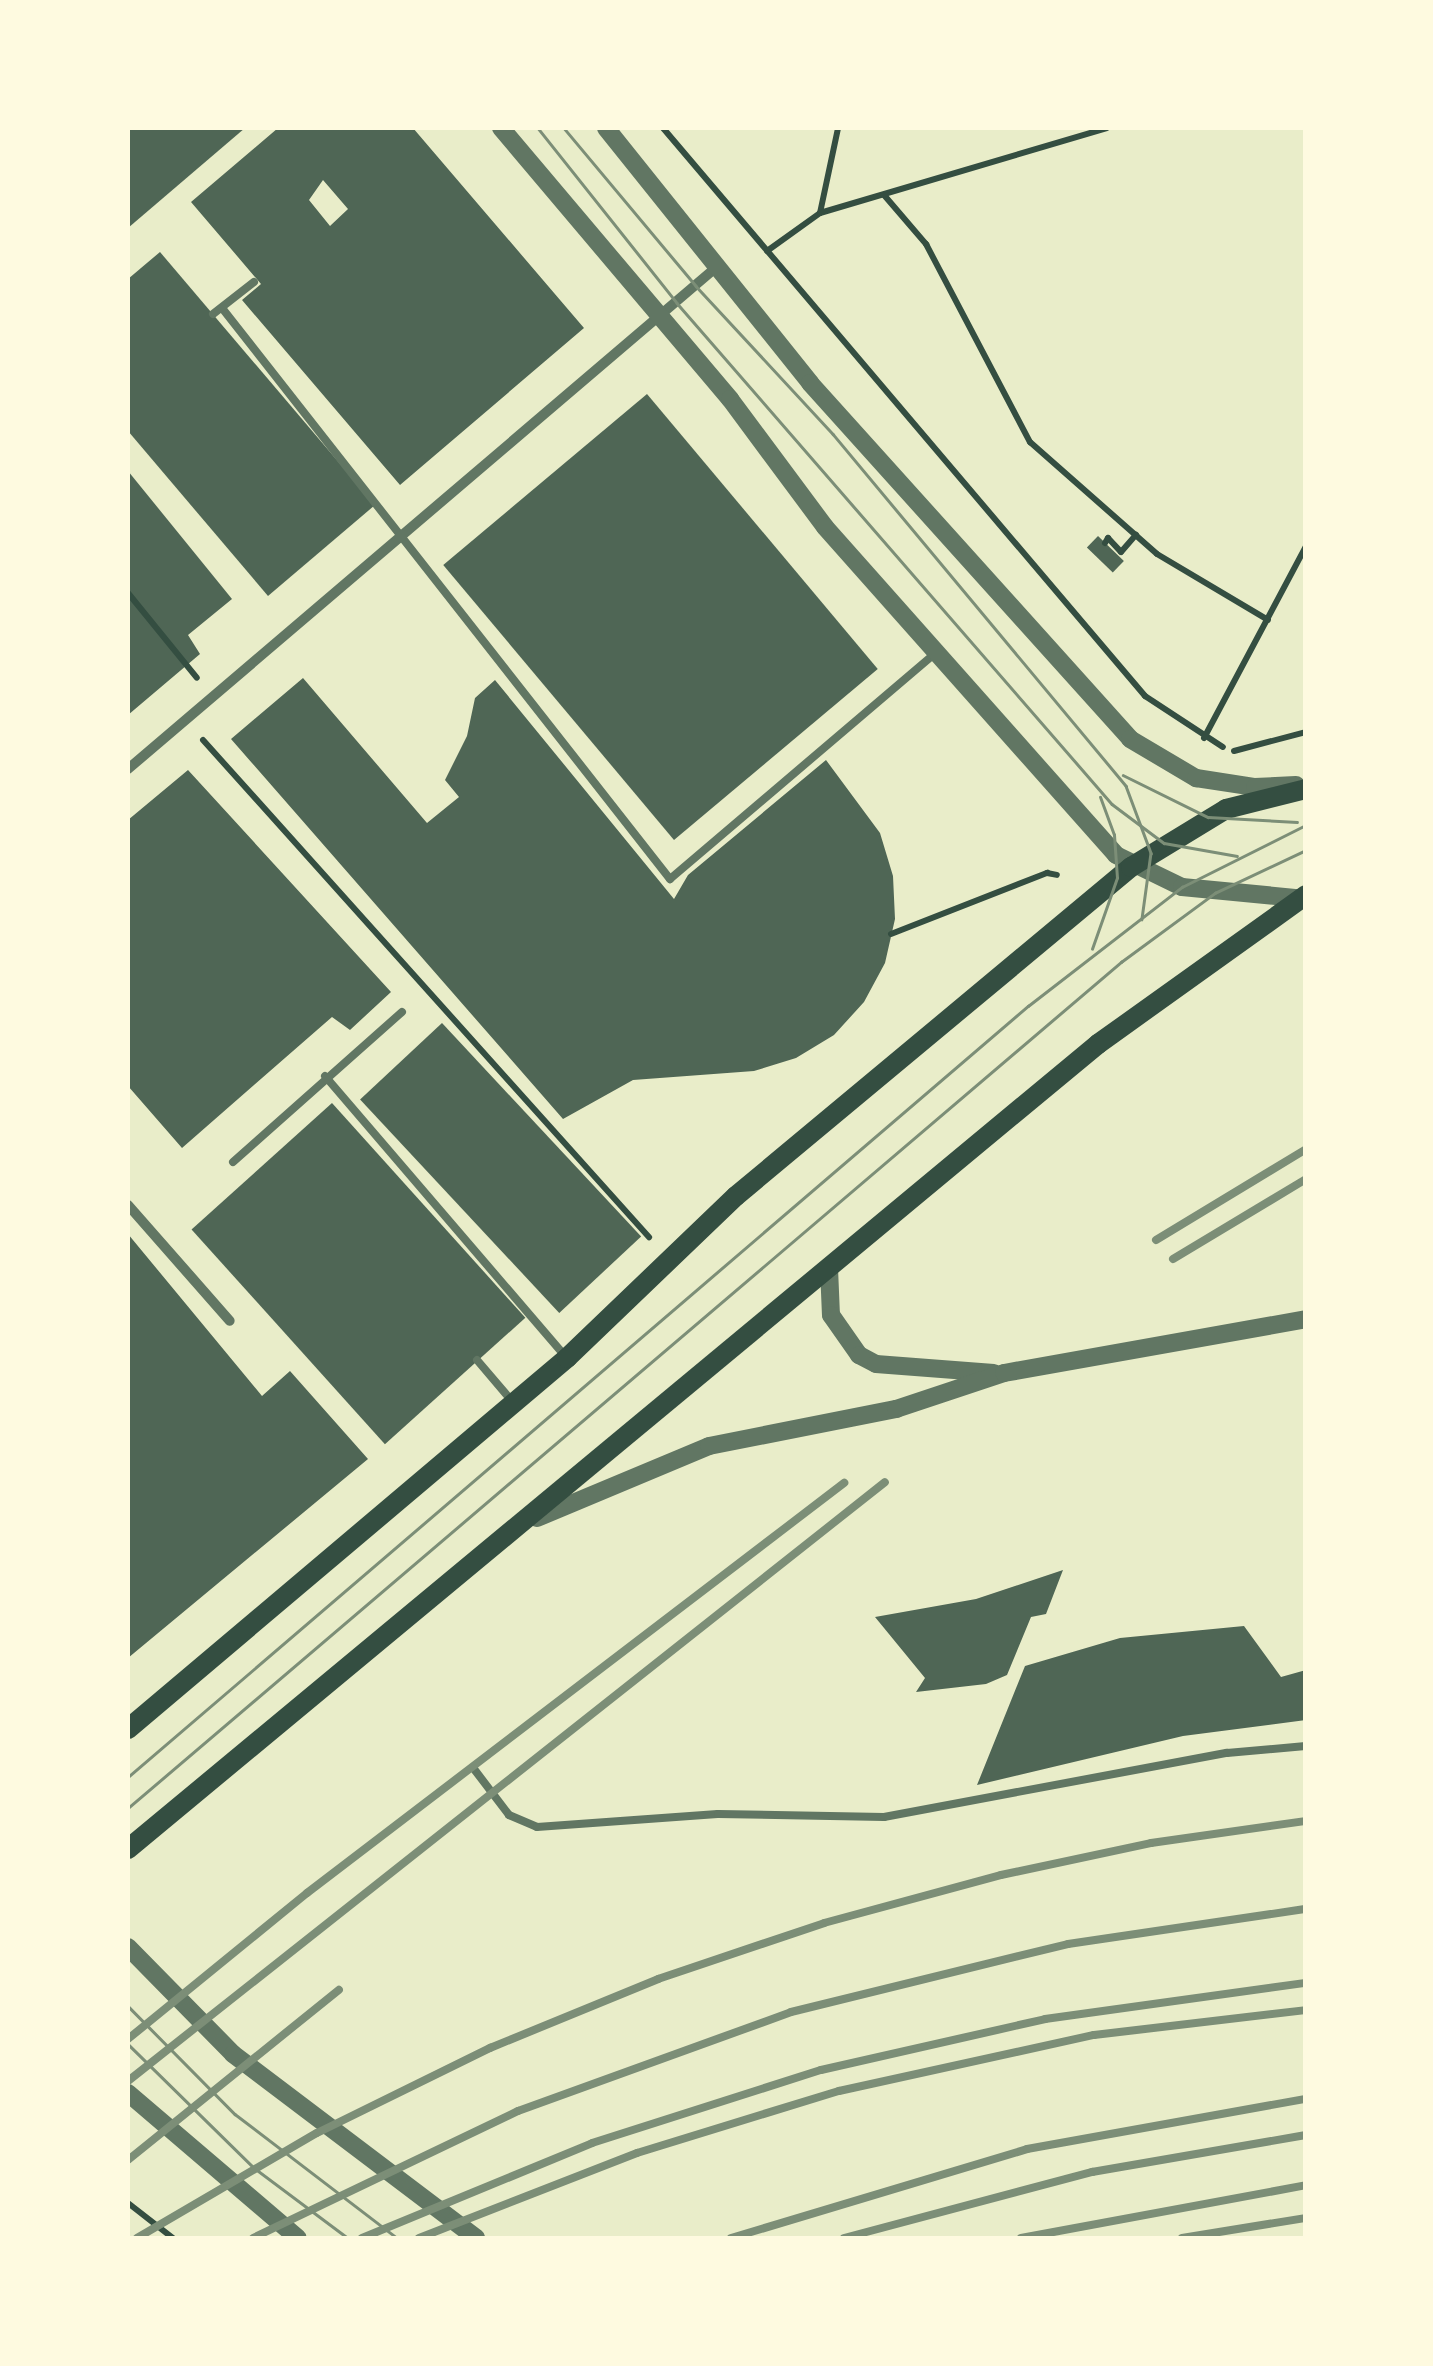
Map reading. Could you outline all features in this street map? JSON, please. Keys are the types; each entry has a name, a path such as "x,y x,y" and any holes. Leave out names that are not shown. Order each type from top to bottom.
{"main road":[{"path":"128,1729 566,1358 736,1196 1130,866 1226,809 1306,786"},
{"path":"128,1849 375,1637 506,1536 1098,1044 1301,896"}],"street":[{"path":"501,128 661,316 826,526 1130,866 1199,891 1301,896"},
{"path":"606,128 720,265 810,383 1130,739 1196,778 1255,787 1306,786"},
{"path":"128,769 720,265"},
{"path":"128,1205 230,1320"},
{"path":"829,1268 831,1315 859,1354 876,1364 1004,1373"},
{"path":"506,1536 572,1499 673,1457 896,1408 1004,1373 1306,1319"},
{"path":"128,1947 233,2054 476,2238"},
{"path":"128,2094 298,2238"}],"lane":[{"path":"213,314 254,282"},
{"path":"222,308 670,879 938,652"},
{"path":"232,1162 402,1012"},
{"path":"325,1076 566,1358"},
{"path":"477,1360 514,1403"},
{"path":"474,1769 516,1820 550,1826 718,1814 904,1815 1159,1765 1306,1746"}],"path":[{"path":"663,128 1144,696 1204,738 1232,752 1306,732"},
{"path":"820,213 838,128"},
{"path":"767,251 820,213 1107,128"},
{"path":"884,196 926,244 1030,442 1136,535 1268,620"},
{"path":"1105,542 1108,538 1121,552 1136,535"},
{"path":"1204,738 1306,546"},
{"path":"128,594 197,679"},
{"path":"203,740 649,1237"},
{"path":"891,934 1047,873 1057,875"},
{"path":"128,2203 174,2238"}],"building":[{"path":"128,128 245,128 128,228"},
{"path":"278,128 413,128 584,328 400,485 242,300 261,284 191,202","holes":["323,180 348,209 330,226 309,200"]},
{"path":"160,252 375,505 268,596 128,431 128,279"},
{"path":"647,394 878,669 674,840 443,565"},
{"path":"128,471 232,599 188,635 200,654 128,715"},
{"path":"1098,536 1124,561 1113,573 1087,548"},
{"path":"303,678 427,823 459,797 445,780 467,736 475,698 495,680 674,899 688,875 826,760 880,833 893,876 895,919 885,963 864,1002 834,1035 796,1058 754,1071 633,1080 563,1119 231,739"},
{"path":"188,770 391,992 350,1030 332,1017 182,1148 128,1086 128,820"},
{"path":"442,1023 641,1237 559,1313 360,1099"},
{"path":"332,1103 525,1318 385,1444 192,1229"},
{"path":"128,1234 262,1396 290,1371 368,1459 128,1658"},
{"path":"1063,1570 1046,1614 1031,1617 1007,1675 986,1684 916,1692 925,1678 875,1617 976,1599"},
{"path":"1244,1626 1281,1677 1306,1670 1306,1720 1183,1736 977,1785 1025,1666 1120,1638"}],"tram line":[{"path":"538,128 677,303 1112,804 1164,843 1237,856"},
{"path":"564,128 696,286 833,434 1126,786 1151,853 1142,919"},
{"path":"1123,775 1208,817 1297,822"},
{"path":"1092,949 1117,878 1114,835 1100,797"},
{"path":"128,1777 1028,1006 1182,887 1306,825"},
{"path":"128,1808 1121,962 1215,893 1306,850"},
{"path":"128,2006 235,2114 397,2238"},
{"path":"128,2044 253,2167 348,2238"}],"railway":[{"path":"1156,1240 1306,1149"},
{"path":"1173,1259 1306,1179"},
{"path":"128,2081 885,1482"},
{"path":"128,2039 307,1893 844,1483"},
{"path":"137,2238 317,2133 490,2048 658,1979 824,1923 1001,1875 1151,1843 1306,1821"},
{"path":"253,2238 518,2111 791,2012 1068,1944 1306,1909"},
{"path":"362,2238 592,2143 821,2070 1045,2019 1306,1983"},
{"path":"128,2160 339,1990"},
{"path":"419,2238 637,2153 839,2091 1094,2035 1306,2010"},
{"path":"731,2238 1027,2149 1306,2099"},
{"path":"844,2238 1092,2172 1306,2135"},
{"path":"1021,2238 1306,2185"},
{"path":"1182,2238 1306,2218"}]}
